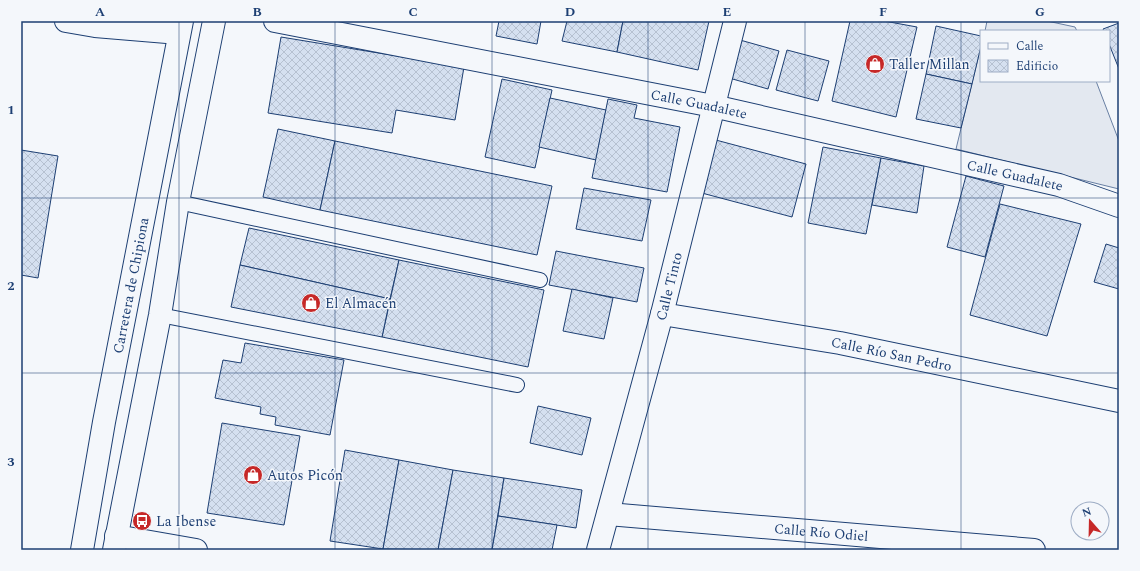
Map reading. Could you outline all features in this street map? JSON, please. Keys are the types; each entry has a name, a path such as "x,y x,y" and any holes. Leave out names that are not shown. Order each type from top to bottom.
{"street":[{"path":"66,21 95,26 181,27"},
{"path":"196,550 115,543 160,315 178,202 214,21"},
{"name":"Calle Guadalete","path":"275,21 714,106 1059,185 1119,206"},
{"name":"Calle Tinto","path":"598,550 662,314 735,21"},
{"name":"Carretera de Chipiona","path":"82,550 104,422 181,27"},
{"name":"Calle Río San Pedro","path":"662,314 840,343 1119,401"},
{"name":"Calle Río Odiel","path":"608,514 1034,550"}],"lane":[{"path":"178,202 540,280"},
{"path":"160,315 517,385"}],"shaded area":[{"path":"987,21 1047,21 1075,27 1076,30 985,30"},
{"path":"980,50 980,82 1096,82 1119,141 1119,189 956,149"}],"building":[{"path":"499,21 541,21 537,44 496,36"},
{"path":"567,21 623,21 617,52 562,41"},
{"path":"623,21 709,21 698,70 617,52"},
{"name":"Taller Millan","path":"850,21 884,21 917,27 896,117 832,101"},
{"path":"1119,23 1119,69 1110,46 1110,30 1103,29"},
{"path":"936,26 980,36 980,50 972,84 926,74"},
{"path":"281,37 464,67 455,120 396,110 392,133 268,113"},
{"path":"740,40 779,51 768,89 729,78"},
{"path":"787,50 829,61 818,101 776,90"},
{"path":"926,74 972,84 961,128 916,119"},
{"path":"502,79 552,90 535,168 485,157"},
{"path":"550,98 606,110 596,160 539,147"},
{"path":"608,99 637,105 634,118 680,127 667,192 592,178"},
{"path":"278,129 335,141 320,210 263,197"},
{"path":"712,139 806,164 792,217 698,192"},
{"path":"335,141 552,186 537,255 320,210"},
{"path":"823,147 881,158 866,234 808,223"},
{"path":"21,150 58,156 38,278 21,275"},
{"path":"881,158 924,166 917,213 872,205"},
{"path":"966,176 1004,186 985,257 947,247"},
{"path":"584,188 651,200 642,241 576,229"},
{"path":"1000,204 1081,224 1047,336 970,315"},
{"path":"249,228 399,260 390,299 240,265"},
{"path":"1106,244 1119,248 1119,289 1094,282"},
{"path":"556,251 644,268 637,302 549,285"},
{"path":"399,260 544,290 528,367 382,337"},
{"name":"El Almacén","path":"240,265 390,299 382,337 231,307"},
{"path":"572,289 613,298 604,339 563,331"},
{"path":"245,343 344,360 330,435 275,425 276,417 260,414 261,407 215,398 223,360 241,363"},
{"path":"538,406 591,418 582,455 530,443"},
{"name":"Autos Picón","path":"222,423 300,436 284,525 207,513"},
{"path":"345,450 399,460 383,549 330,541"},
{"path":"399,460 453,470 438,550 383,549"},
{"path":"453,470 504,478 492,550 438,550"},
{"path":"504,478 582,490 576,528 498,516"},
{"path":"498,516 557,525 552,550 492,550"}],"place":[{"name":"Taller Millan","path":"875,64"},
{"name":"El Almacén","path":"311,303"},
{"name":"Autos Picón","path":"253,475"},
{"name":"La Ibense","path":"142,521"}]}
